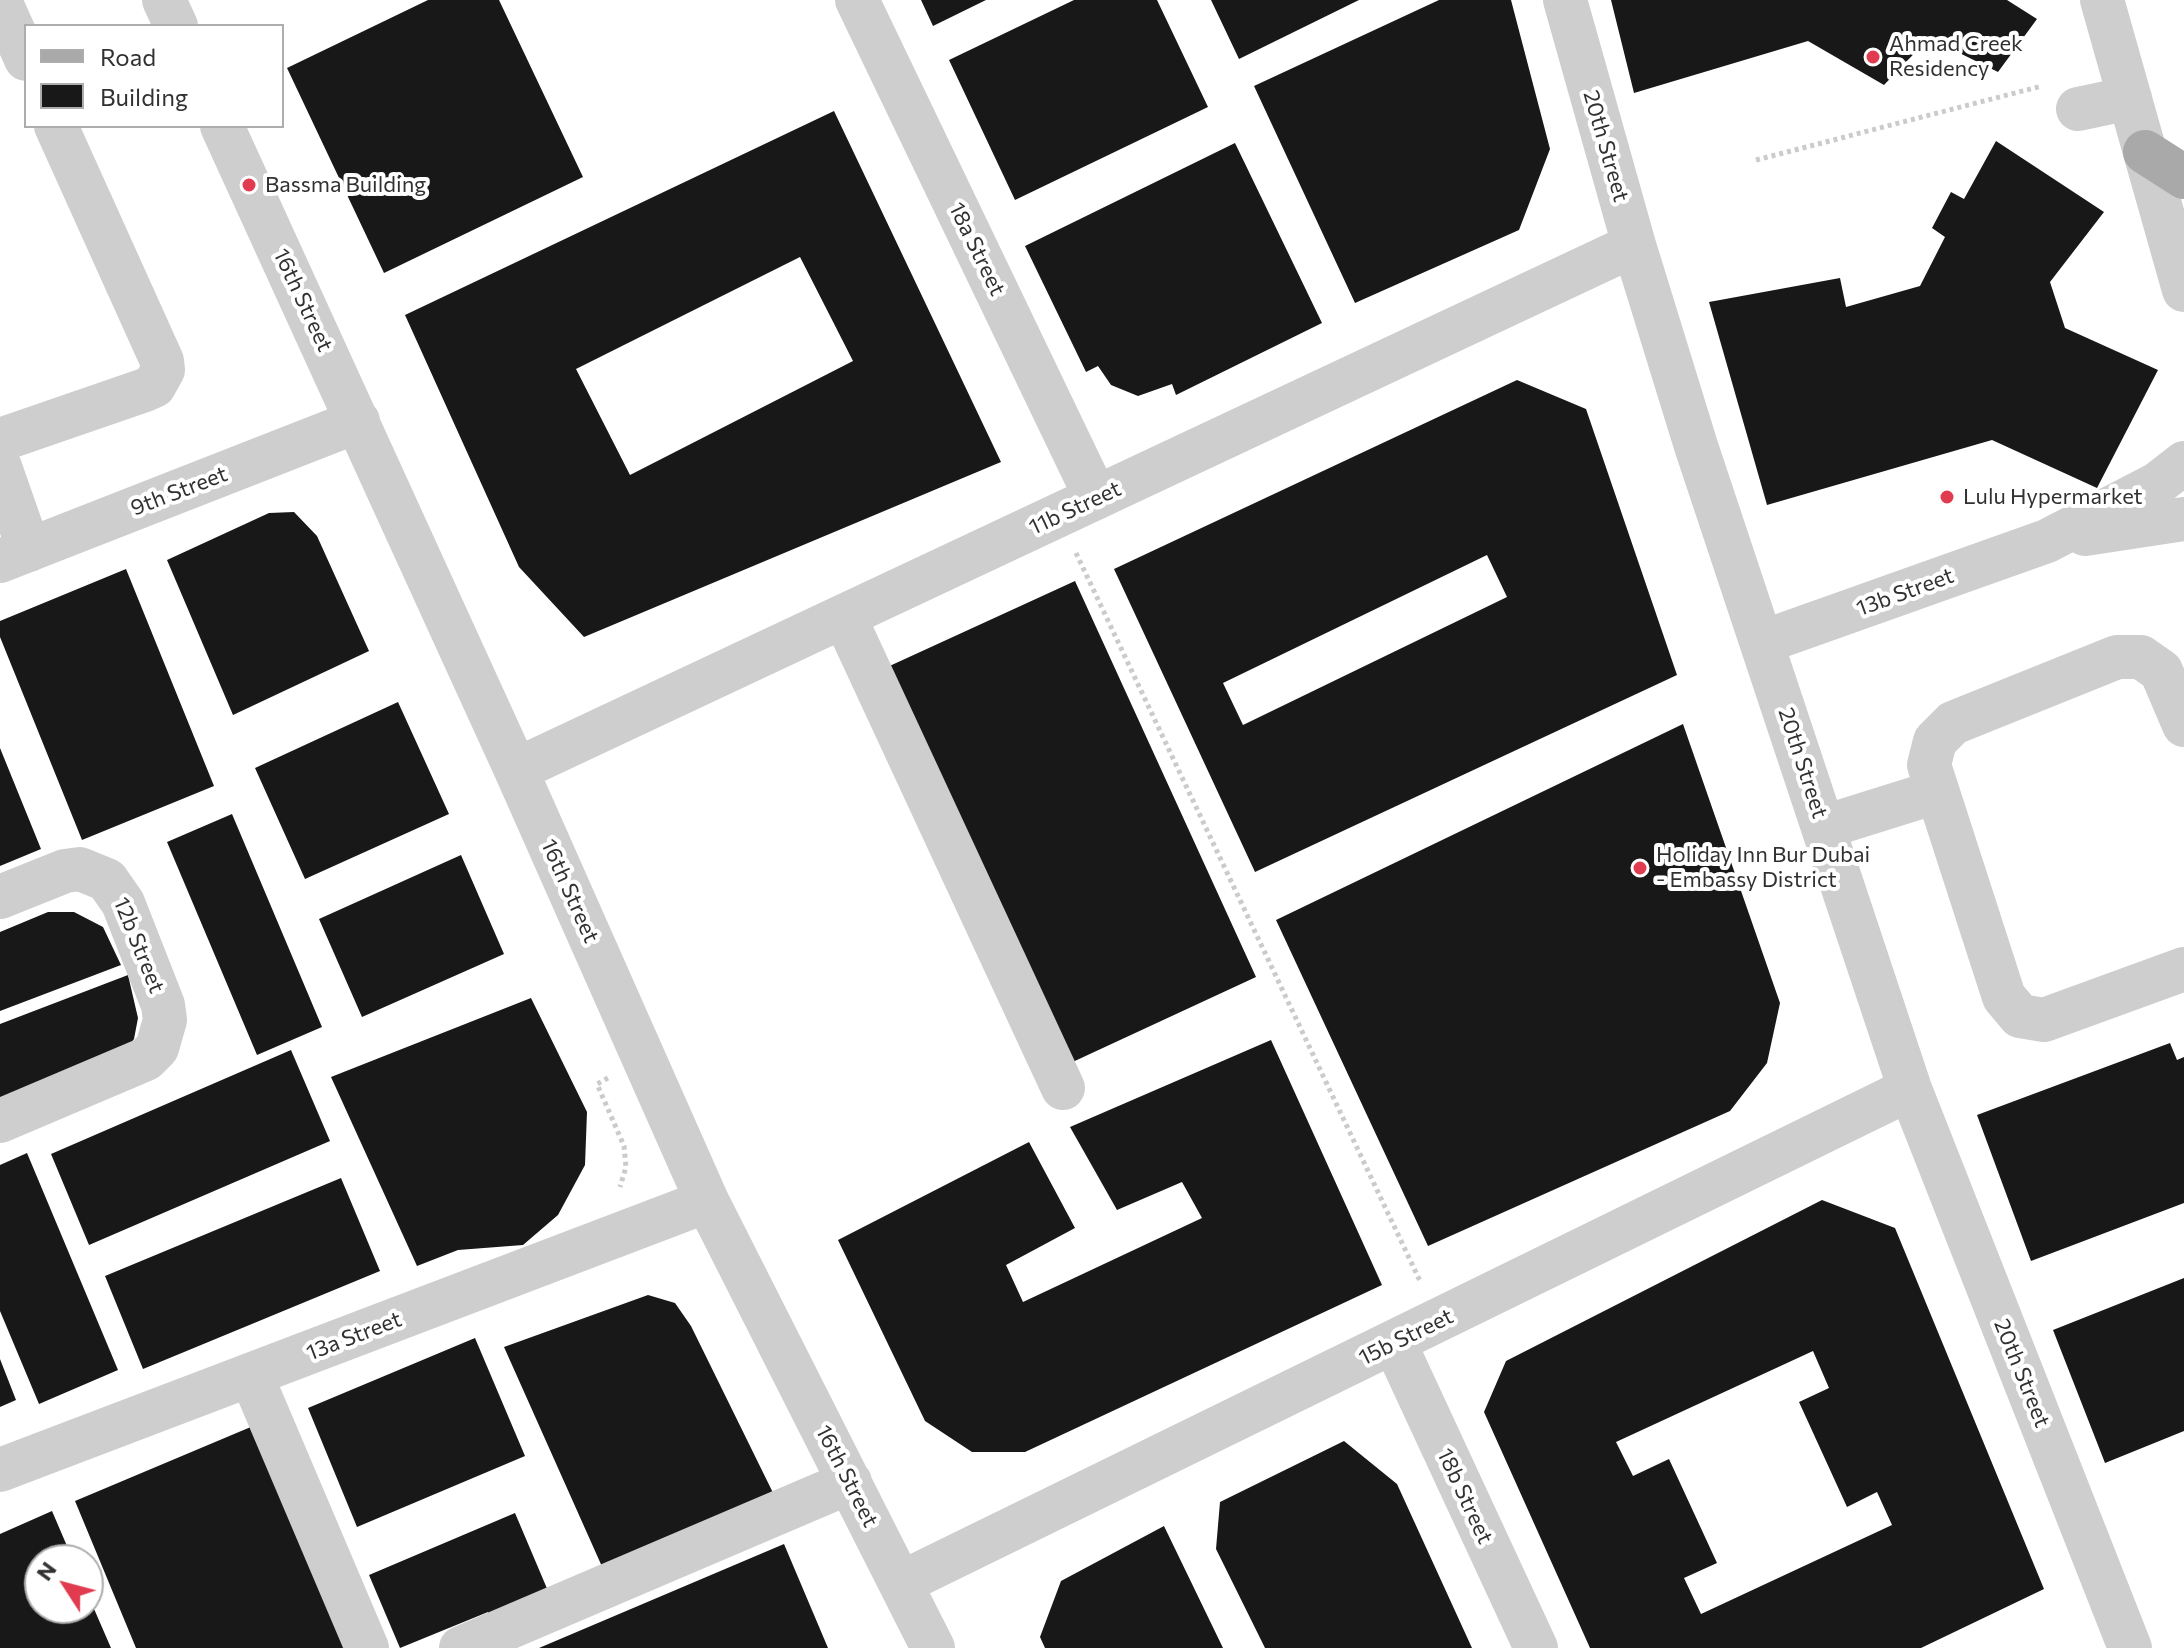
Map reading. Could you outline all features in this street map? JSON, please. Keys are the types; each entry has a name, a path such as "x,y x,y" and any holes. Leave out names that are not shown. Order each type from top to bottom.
{"main road":[{"path":"2145,152 2184,177"}],"street":[{"path":"164,0 175,24"},
{"name":"18a Street","path":"857,0 1077,507"},
{"name":"20th Street","path":"1565,0 1634,245 1910,1089 2130,1648"},
{"path":"2102,0 2184,290"},
{"path":"0,1 24,55"},
{"path":"2061,97 2130,98"},
{"path":"0,440 145,390 154,386 163,370 162,361 57,128"},
{"name":"16th Street","path":"223,128 516,770 707,1201 933,1648"},
{"name":"11b Street","path":"516,770 1634,245"},
{"name":"9th Street","path":"14,555 358,421"},
{"path":"2175,504 2184,430"},
{"path":"0,467 14,555"},
{"name":"13b Street","path":"1763,642 2047,541 2175,504"},
{"path":"844,616 1063,1088"},
{"path":"2184,725 2161,671 2141,657 2117,657 1953,723 1935,741 1929,765 2004,997 2020,1016 2044,1020 2184,969"},
{"path":"1824,827 1936,792"},
{"name":"12b Street","path":"0,897 65,871 80,869 107,880 123,903 163,1005 165,1020 157,1048 146,1059 0,1121"},
{"name":"15b Street","path":"901,1583 1395,1344 1910,1089"},
{"name":"13a Street","path":"0,1470 707,1201"},
{"name":"18b Street","path":"1395,1344 1536,1648"},
{"path":"251,1375 367,1648"},
{"path":"461,1648 850,1482"}],"path":[{"path":"1756,160 2061,97"},
{"path":"1077,507 1439,1321"},
{"path":"614,1196 626,1167 624,1146 597,1084 644,1059"}],"building":[{"path":"428,0 499,0 583,177 384,273 287,68"},
{"path":"921,0 986,0 933,26"},
{"path":"1074,0 1157,0 1208,107 1015,200 949,60"},
{"path":"1211,0 1359,0 1239,59"},
{"path":"1439,0 1511,0 1550,149 1519,230 1355,303 1254,86"},
{"path":"1611,0 2007,0 2037,19 1998,72 1929,38 1884,85 1808,41 1634,93"},
{"path":"834,111 1001,462 584,637 519,567 405,315","holes":["800,257 853,361 630,475 576,369"]},
{"path":"1996,141 2104,212 2050,282 2065,328 2158,370 2097,488 1992,440 1767,505 1709,302 1840,278 1846,307 1920,286 1945,237 1932,228 1951,192 1964,199"},
{"path":"1235,143 1322,323 1176,395 1172,384 1138,396 1111,385 1098,366 1086,372 1025,246"},
{"path":"1517,380 1586,409 1677,675 1255,872 1114,569","holes":["1487,555 1507,597 1243,725 1223,683"]},
{"path":"294,512 317,536 369,651 233,715 167,560 269,513"},
{"path":"126,569 214,786 82,840 0,637 0,621"},
{"path":"1075,581 1256,977 1064,1066 883,669"},
{"path":"398,702 449,814 305,879 255,768"},
{"path":"1683,724 1780,1003 1767,1063 1730,1111 1428,1246 1276,920"},
{"path":"0,748 41,849 0,866"},
{"path":"232,814 322,1027 257,1055 167,842"},
{"path":"461,855 504,954 362,1017 319,919"},
{"path":"48,912 74,912 103,927 121,965 0,1011 0,932"},
{"path":"128,975 138,1018 134,1039 116,1064 0,1110 0,1024"},
{"path":"531,998 587,1112 585,1165 558,1215 523,1245 458,1250 417,1266 331,1077"},
{"path":"1271,1040 1382,1285 1025,1452 972,1452 925,1421 838,1240 1029,1142 1075,1228 1006,1265 1023,1302 1202,1218 1182,1182 1117,1210 1070,1127"},
{"path":"2170,1043 2177,1060 2184,1057 2184,1203 2031,1261 1977,1115"},
{"path":"291,1050 330,1141 89,1245 51,1154"},
{"path":"27,1153 118,1370 39,1404 0,1311 0,1165"},
{"path":"341,1178 380,1271 143,1369 105,1276"},
{"path":"1822,1200 1895,1228 2044,1589 1921,1648 1590,1648 1484,1412 1506,1361","holes":["1813,1351 1829,1388 1799,1402 1847,1507 1877,1492 1892,1525 1701,1614 1684,1578 1717,1563 1669,1459 1633,1476 1616,1442"]},
{"path":"2184,1278 2184,1431 2105,1463 2053,1330"},
{"path":"648,1295 675,1303 691,1326 780,1507 608,1580 504,1347"},
{"path":"475,1338 525,1456 357,1527 308,1408"},
{"path":"0,1359 16,1400 0,1407"},
{"path":"265,1421 359,1648 136,1648 104,1571 104,1544 93,1544 75,1501"},
{"path":"1344,1441 1397,1484 1472,1648 1265,1648 1216,1549 1220,1502"},
{"path":"52,1511 66,1544 24,1544 24,1624 101,1624 111,1648 0,1648 0,1534"},
{"path":"515,1513 554,1605 496,1630 488,1612 400,1648 369,1575"},
{"path":"1164,1526 1223,1648 1045,1648 1040,1637 1061,1581"},
{"path":"784,1544 828,1648 539,1648"}],"place":[{"name":"Ahmad Creek Residency","path":"1873,57"},
{"name":"Bassma Building","path":"249,185"},
{"name":"Lulu Hypermarket","path":"1947,497"},
{"name":"Holiday Inn Bur Dubai - Embassy District","path":"1640,868"}]}
